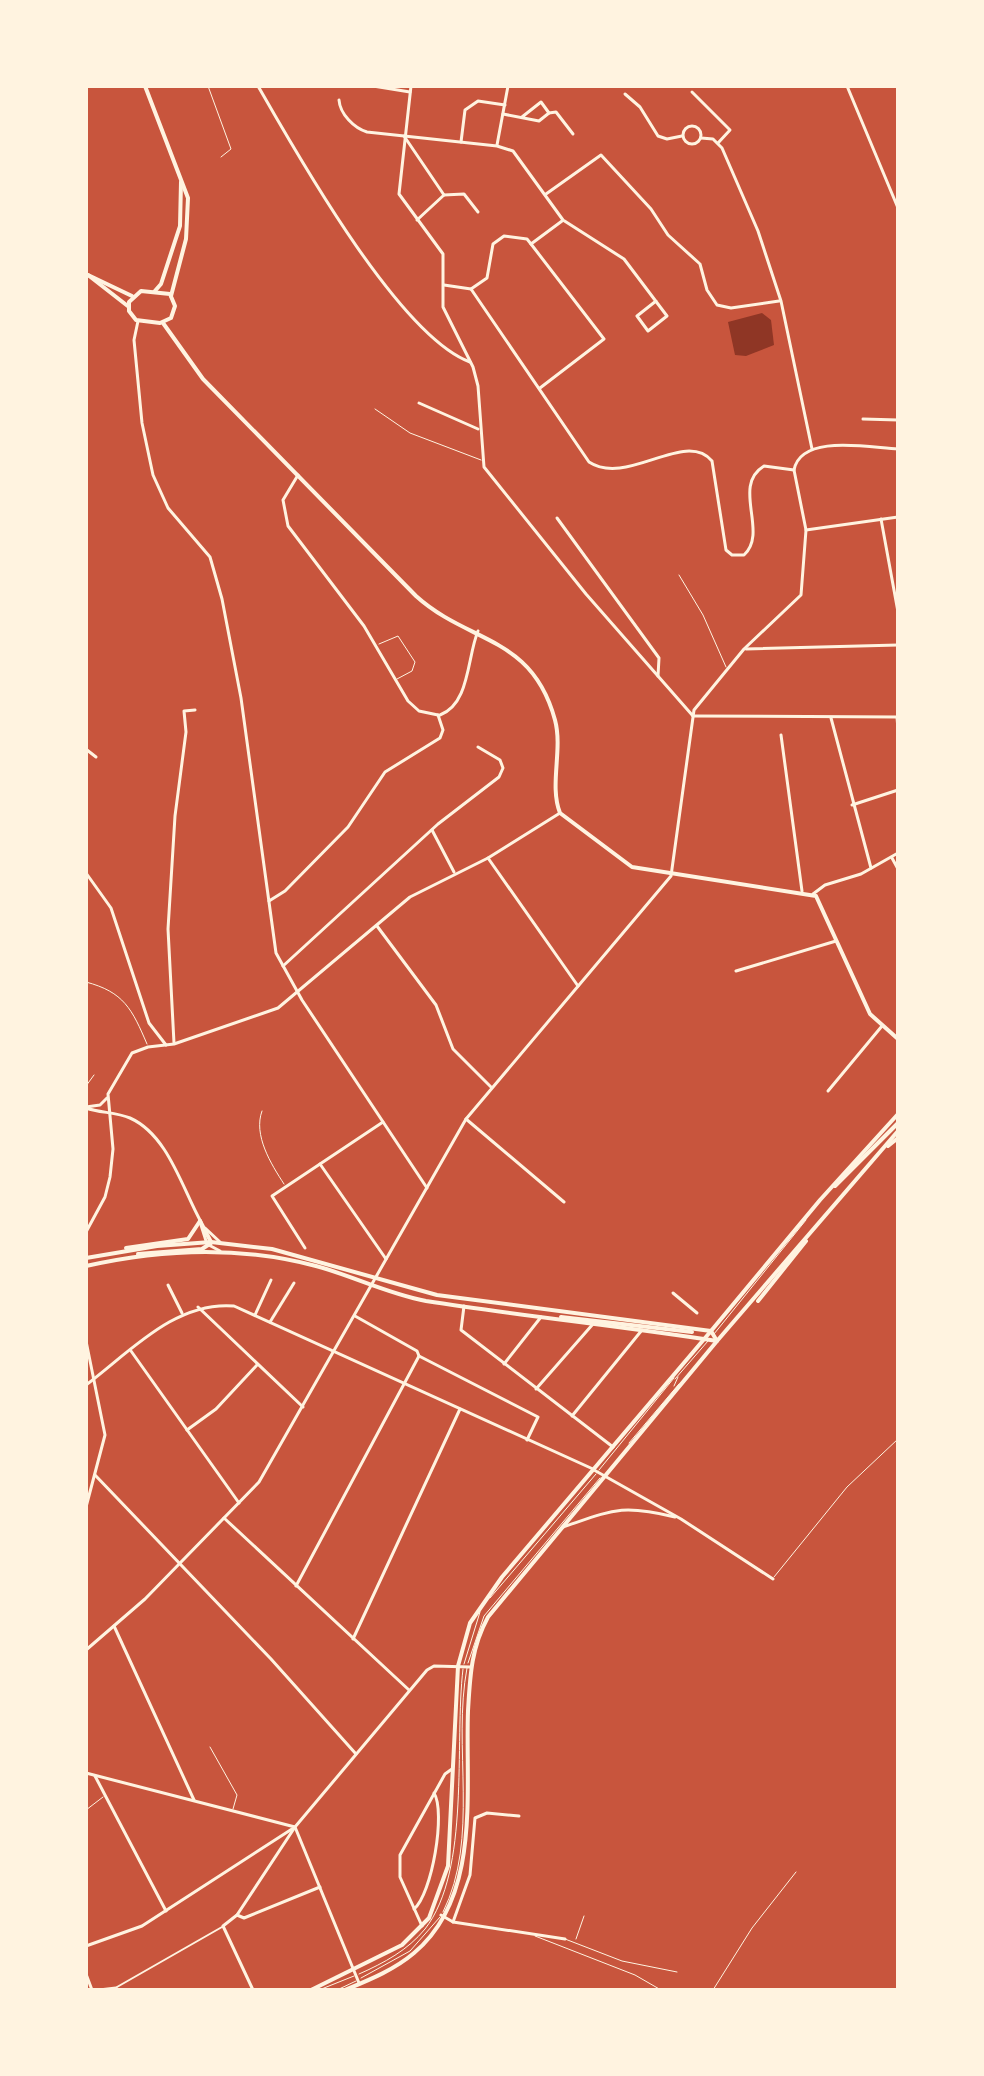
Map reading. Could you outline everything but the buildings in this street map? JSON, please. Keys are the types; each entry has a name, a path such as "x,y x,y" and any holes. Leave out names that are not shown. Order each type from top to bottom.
{"main road":[{"path":"87,275 129,307 138,321 163,323 174,312 171,296 188,230 188,198 145,86"},
{"path":"154,292 161,284 180,226 181,180"},
{"path":"87,275 132,296"},
{"path":"129,307 132,296 141,291 171,296"},
{"path":"163,323 203,379 422,602 478,631 521,661 547,698 558,737 560,813 625,864 671,876 813,894 821,901 868,1010 898,1039"},
{"path":"345,1990 422,1927 436,1905 448,1866 470,1623 481,1604 596,1471 820,1200 898,1113"},
{"path":"820,1200 898,1123"},
{"path":"758,1301 898,1131"},
{"path":"880,1153 898,1138"},
{"path":"200,1221 208,1244"},
{"path":"86,1258 152,1242 188,1239 200,1221"},
{"path":"311,1990 358,1980 414,1953 442,1916 455,1890 463,1853 469,1683 465,1666 488,1617 792,1250 811,1235"},
{"path":"86,1266 208,1244"},
{"path":"119,1251 223,1244 299,1255 437,1295 709,1336 717,1341"},
{"path":"128,1257 236,1253 291,1260 423,1300 593,1324 709,1336"},
{"path":"527,1315 692,1332"}],"street":[{"path":"258,86 284,134 385,286 422,327 471,362"},
{"path":"373,86 410,92"},
{"path":"411,86 399,194 443,254 443,307 471,362 478,386 481,460 586,594 693,716 897,717 898,730"},
{"path":"497,146 508,86"},
{"path":"847,86 898,208"},
{"path":"692,92 730,130 718,143"},
{"path":"625,94 640,107 658,136 667,139 682,136"},
{"path":"339,100 340,108 361,130 497,146 513,151 563,220 624,259 656,301 667,316 648,331 637,316 656,301"},
{"path":"461,142 465,110 478,101 505,105"},
{"path":"522,117 541,102 549,113"},
{"path":"503,114 539,121 556,112 573,134"},
{"path":"682,136 685,127 694,125 699,129 701,138"},
{"path":"404,136 444,195"},
{"path":"682,136 691,144 701,138 718,143 758,231 781,301 812,449"},
{"path":"546,194 601,155 651,209 668,235 700,264 711,300 717,305 731,308 781,301"},
{"path":"416,220 444,195 464,194 478,212"},
{"path":"531,244 563,220"},
{"path":"444,285 471,289 487,278 493,244 504,236 527,239 604,339 540,388"},
{"path":"471,289 585,457 601,469 622,468 691,450 706,454 712,461 726,550 732,555 744,555 752,543 750,490 755,473 764,466 794,470"},
{"path":"138,321 134,340 151,466 168,508 210,557 226,614 276,953 299,994 427,1188"},
{"path":"419,403 479,430"},
{"path":"863,419 898,420"},
{"path":"86,1650 180,1563 266,1471 466,1119 671,876 693,716 744,649 801,595 806,530 794,470 801,455 812,449 834,445 898,449"},
{"path":"298,475 283,500 288,526 376,645 413,706 438,715 450,710 458,700 478,631"},
{"path":"806,530 898,517"},
{"path":"557,518 659,658 658,676"},
{"path":"881,519 898,612"},
{"path":"744,649 898,645"},
{"path":"174,1044 168,929 175,816 186,732 184,711 195,710"},
{"path":"269,901 285,891 348,827 385,772 440,738 443,730 438,715"},
{"path":"780,716 780,723"},
{"path":"831,716 871,868"},
{"path":"781,735 802,891"},
{"path":"283,966 432,830 501,774 500,760 478,747"},
{"path":"86,750 96,757"},
{"path":"852,805 898,790"},
{"path":"86,1108 100,1105 129,1056 148,1047 174,1044 273,1011 299,994 410,897 488,858 560,813"},
{"path":"432,830 455,874"},
{"path":"813,894 825,885 871,868 898,853"},
{"path":"891,857 898,869"},
{"path":"488,858 578,987"},
{"path":"86,873 111,908 146,1014 166,1045"},
{"path":"377,926 436,1005 453,1049 492,1088"},
{"path":"736,971 837,940"},
{"path":"828,1091 882,1026"},
{"path":"86,1232 105,1197 110,1177 113,1139 108,1094"},
{"path":"86,1108 132,1119 157,1141 200,1221 223,1244"},
{"path":"466,1119 564,1202"},
{"path":"305,1248 272,1199 286,1186 383,1122"},
{"path":"320,1164 386,1260"},
{"path":"208,1244 236,1253"},
{"path":"255,1315 271,1280"},
{"path":"270,1322 294,1283"},
{"path":"168,1285 182,1313"},
{"path":"673,1293 697,1313"},
{"path":"86,1385 182,1313 211,1304 234,1306 596,1471 681,1519 773,1579"},
{"path":"464,1306 461,1330 613,1447"},
{"path":"198,1307 303,1407"},
{"path":"355,1316 417,1351 419,1356 538,1417 527,1440"},
{"path":"504,1364 542,1317"},
{"path":"536,1389 593,1324"},
{"path":"572,1416 642,1330"},
{"path":"86,1341 105,1435 86,1507"},
{"path":"131,1351 239,1503"},
{"path":"296,1586 419,1356"},
{"path":"187,1430 216,1409 258,1365"},
{"path":"353,1639 460,1409"},
{"path":"95,1475 356,1754"},
{"path":"563,1527 625,1508 681,1519"},
{"path":"224,1518 409,1690"},
{"path":"114,1626 194,1800"},
{"path":"99,1990 115,1989 237,1915 295,1827 409,1690 431,1667 465,1666"},
{"path":"422,1927 400,1876 400,1855 445,1774 455,1767"},
{"path":"86,1773 295,1827"},
{"path":"95,1775 166,1911"},
{"path":"414,1909 424,1894 433,1867 437,1831 437,1797 434,1793"},
{"path":"453,1922 470,1875 475,1818 487,1813 519,1816"},
{"path":"295,1827 358,1980"},
{"path":"86,1946 142,1926 295,1827"},
{"path":"237,1915 244,1918 320,1887"},
{"path":"442,1916 453,1922 565,1939"},
{"path":"223,1926 253,1990"},
{"path":"86,1974 88,1990"}],"lane":[{"path":"208,86 231,149 221,157"},
{"path":"375,409 410,433 481,460"},
{"path":"679,575 703,615 727,670"},
{"path":"376,645 396,636 403,640 415,667 395,680"},
{"path":"86,982 110,988 119,995 148,1047"},
{"path":"86,1086 94,1075"},
{"path":"262,1111 259,1127 265,1147 286,1186"},
{"path":"596,1471 709,1336"},
{"path":"337,1990 358,1980 407,1947 425,1928 442,1899 454,1842 465,1666 488,1610 605,1476 673,1387 677,1373"},
{"path":"673,1387 682,1382"},
{"path":"773,1579 847,1487 898,1439"},
{"path":"442,1916 458,1865 464,1763 461,1734 465,1666"},
{"path":"210,1747 237,1795 233,1810"},
{"path":"86,1810 105,1795"},
{"path":"713,1990 748,1934 796,1872"},
{"path":"575,1941 584,1916"},
{"path":"533,1935 635,1975 661,1990"},
{"path":"565,1939 622,1961 677,1972"},
{"path":"319,1990 358,1980"}],"shaded area":[{"path":"762,313 771,320 774,345 746,356 735,355 728,322"}]}
